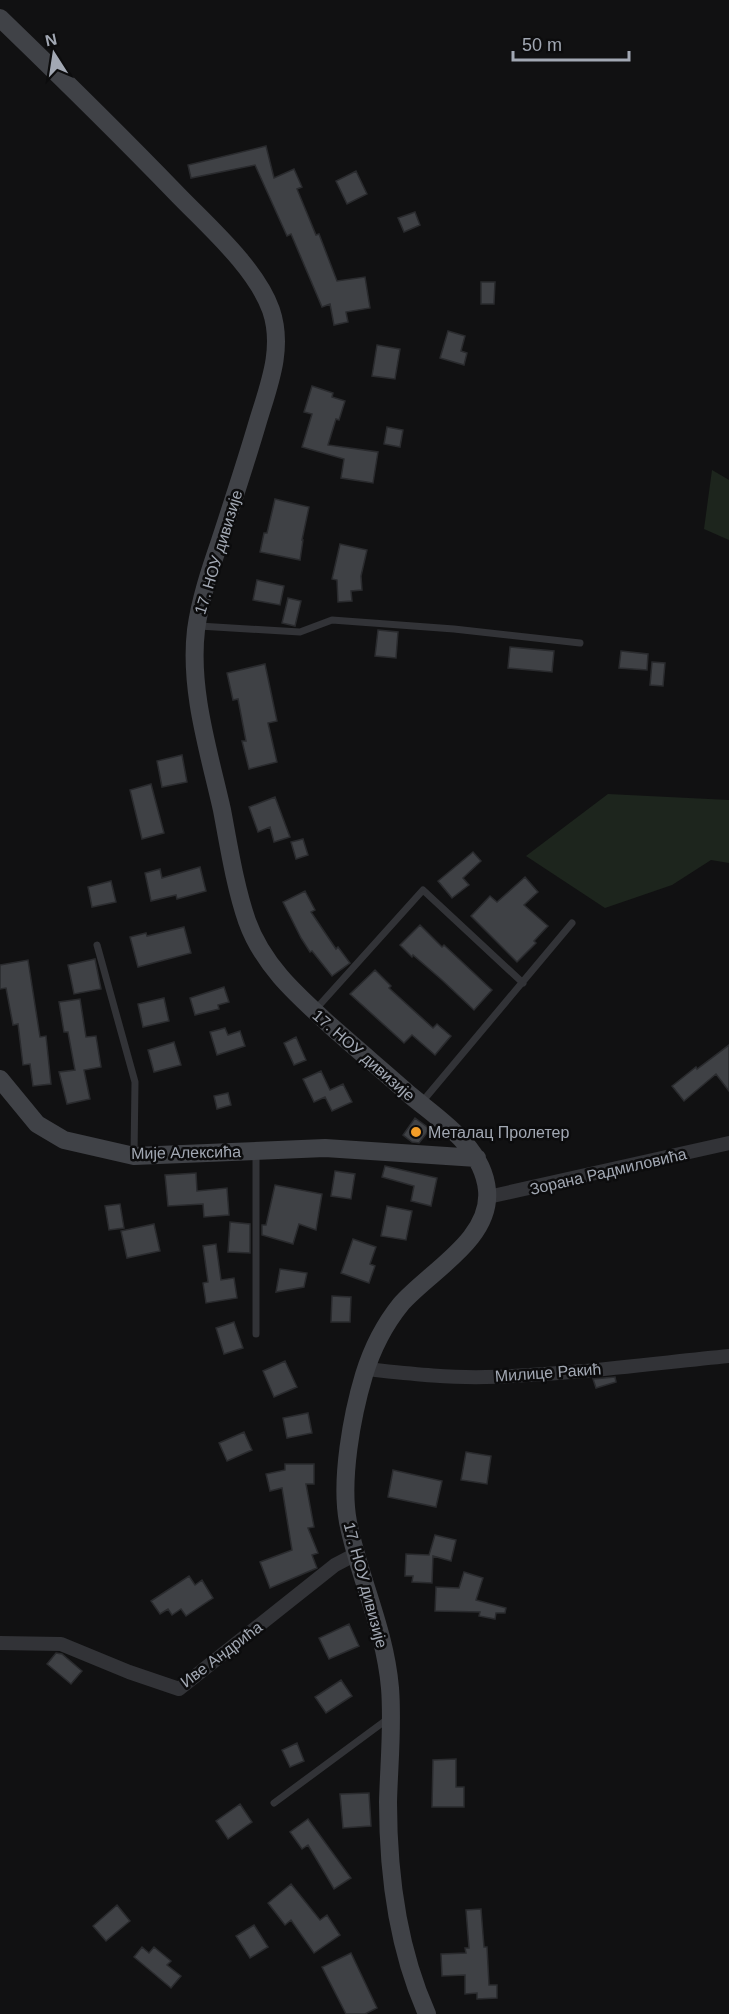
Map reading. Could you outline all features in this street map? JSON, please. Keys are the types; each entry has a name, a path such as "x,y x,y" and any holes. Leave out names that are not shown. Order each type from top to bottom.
{"street":[{"name":"17. НОУ дивизије","path":"0,18 102,116 238,260 260,288 270,308 276,328 277,348 270,380 212,565 196,626 195,663 202,717 239,895 246,919 259,947 272,967 315,1011 456,1134 477,1158 484,1176 488,1197 485,1213 478,1228 466,1244 418,1287 395,1312 379,1337 366,1369 353,1426 346,1479 346,1511 356,1554 385,1651 392,1716 388,1824 393,1892 404,1949 413,1981 427,2014"},
{"name":"Мије Алексића","path":"0,1078 37,1124 64,1140 134,1156 346,1149 477,1158"},
{"name":"Зорана Радмиловића","path":"488,1197 729,1143"},
{"name":"Милице Ракић","path":"366,1369 484,1377 729,1356"},
{"name":"Иве Андрића","path":"0,1643 61,1644 129,1672 179,1689 335,1565 356,1554"}],"lane":[{"path":"196,626 300,632 332,620 454,629 580,643"},
{"path":"315,1011 423,890 523,983"},
{"path":"420,1104 572,923"},
{"path":"98,945 135,1082 134,1156"},
{"name":"Мије Алексића","path":"256,1151 256,1334"},
{"path":"274,1803 392,1716"}],"shaded area":[{"path":"712,470 729,480 729,540 704,529"},
{"path":"608,794 729,800 729,863 711,860 672,885 605,908 526,856"}],"building":[{"path":"266,146 274,178 294,169 302,187 297,189 316,235 319,234 337,281 365,277 370,308 346,312 348,322 334,325 330,304 322,307 291,234 287,236 255,165 191,178 188,165"},
{"path":"356,171 367,194 347,204 336,181"},
{"path":"415,212 420,225 404,232 398,218"},
{"path":"481,282 495,282 494,304 481,304"},
{"path":"448,331 465,336 461,351 467,353 464,365 440,358"},
{"path":"377,345 400,349 395,379 372,376"},
{"path":"312,386 333,393 332,397 345,401 339,420 336,419 328,445 378,452 373,483 341,478 344,459 302,447 312,414 304,412"},
{"path":"387,427 403,430 400,447 384,444"},
{"path":"275,499 309,507 300,560 260,552"},
{"path":"340,544 367,550 361,576 362,590 351,591 352,601 338,602 337,580 332,579"},
{"path":"257,580 284,586 280,605 253,600"},
{"path":"288,598 301,601 295,626 282,623"},
{"path":"378,630 398,632 396,658 375,656"},
{"path":"510,647 554,651 552,672 508,668"},
{"path":"621,651 648,654 647,670 619,668"},
{"path":"652,662 665,663 663,686 650,685"},
{"path":"265,664 277,721 268,723 277,762 249,769 242,741 246,741 238,699 233,700 227,673"},
{"path":"182,755 187,782 162,787 157,761"},
{"path":"151,784 164,833 142,839 130,790"},
{"path":"275,797 290,837 274,842 270,827 258,832 249,807"},
{"path":"303,839 308,855 296,859 291,842"},
{"path":"473,852 481,861 463,878 469,885 452,898 438,881"},
{"path":"200,867 206,891 177,899 176,895 151,901 145,873 160,869 162,878"},
{"path":"525,877 538,892 524,905 548,926 534,941 536,943 517,962 471,916 490,896 497,902"},
{"path":"111,881 116,902 92,907 88,887"},
{"path":"305,891 315,910 311,912 336,949 338,947 350,963 332,976 312,951 310,952 283,902"},
{"path":"420,925 492,990 474,1010 400,945"},
{"path":"184,927 191,953 138,967 130,937 146,933 147,936"},
{"path":"95,959 101,989 74,994 68,965"},
{"path":"28,960 40,1037 46,1036 51,1084 33,1086 30,1064 23,1065 18,1024 13,1025 6,988 0,989 0,965"},
{"path":"375,970 391,986 389,988 433,1028 437,1024 451,1036 435,1055 412,1035 404,1043 350,994"},
{"path":"224,987 229,1002 218,1005 219,1009 195,1015 190,998"},
{"path":"164,998 169,1021 143,1027 138,1004"},
{"path":"80,999 86,1037 96,1036 101,1067 84,1070 90,1099 67,1104 59,1072 75,1070 68,1032 64,1032 59,1002"},
{"path":"225,1028 228,1035 240,1031 245,1046 217,1055 210,1032"},
{"path":"296,1037 306,1060 294,1065 284,1043"},
{"path":"174,1042 181,1065 154,1072 148,1050"},
{"path":"729,1045 729,1091 716,1074 684,1101 672,1086"},
{"path":"321,1071 330,1090 343,1084 352,1102 332,1111 325,1097 314,1102 303,1079"},
{"path":"228,1093 231,1105 217,1109 214,1096"},
{"name":"Металац Пролетер","path":"415,1118 430,1129 419,1143 412,1142 403,1135"},
{"path":"385,1166 437,1178 431,1206 411,1201 414,1186 382,1177"},
{"path":"335,1171 355,1174 351,1199 331,1196"},
{"path":"196,1173 197,1191 227,1188 229,1215 204,1217 203,1204 168,1206 165,1175"},
{"path":"275,1185 322,1194 316,1230 299,1224 293,1244 262,1235 262,1225 266,1225"},
{"path":"120,1204 124,1228 109,1230 105,1206"},
{"path":"387,1206 412,1211 406,1240 381,1236"},
{"path":"230,1222 250,1224 250,1253 228,1252"},
{"path":"154,1224 160,1251 127,1258 121,1231"},
{"path":"353,1239 376,1247 370,1264 375,1266 369,1283 341,1273"},
{"path":"216,1244 221,1280 234,1278 237,1298 206,1303 203,1283 208,1282 203,1246"},
{"path":"280,1269 307,1273 304,1287 276,1292"},
{"path":"332,1296 351,1297 350,1322 331,1322"},
{"path":"234,1322 243,1348 224,1354 216,1328"},
{"path":"285,1361 297,1387 274,1397 263,1371"},
{"path":"615,1377 616,1382 596,1388 593,1379"},
{"path":"308,1413 312,1433 287,1438 283,1418"},
{"path":"244,1432 252,1450 227,1461 219,1443"},
{"path":"466,1452 491,1456 487,1484 461,1480"},
{"path":"285,1464 314,1464 314,1484 306,1484 314,1527 308,1528 318,1553 312,1555 317,1568 270,1588 260,1562 292,1550 282,1488 270,1491 266,1474 285,1470"},
{"path":"393,1470 442,1481 436,1507 388,1497"},
{"path":"435,1535 456,1540 451,1561 433,1556 432,1583 412,1582 413,1576 405,1576 406,1554 429,1555"},
{"path":"464,1572 483,1578 476,1600 506,1608 505,1613 496,1613 495,1619 479,1616 480,1612 435,1611 436,1587 459,1588"},
{"path":"189,1576 195,1585 202,1580 213,1598 186,1616 181,1609 172,1615 168,1609 160,1614 151,1601"},
{"path":"349,1624 359,1646 329,1659 319,1638"},
{"path":"56,1653 62,1654 82,1671 71,1684 47,1664"},
{"path":"341,1680 352,1696 326,1713 315,1697"},
{"path":"297,1743 304,1761 290,1767 282,1750"},
{"path":"456,1759 456,1787 464,1787 464,1807 432,1807 433,1760"},
{"path":"369,1793 371,1826 343,1828 340,1794"},
{"path":"240,1804 252,1822 228,1839 216,1821"},
{"path":"308,1819 351,1878 334,1889 308,1845 302,1849 290,1832"},
{"path":"291,1884 320,1920 327,1915 340,1935 314,1953 291,1920 285,1925 268,1903"},
{"path":"117,1905 130,1921 106,1941 93,1926"},
{"path":"481,1909 484,1947 487,1947 489,1985 497,1985 497,1998 477,1999 477,1993 465,1994 465,1975 442,1976 441,1954 466,1953 465,1948 469,1948 466,1910"},
{"path":"254,1925 268,1947 250,1958 236,1936"},
{"path":"142,1947 149,1953 154,1947 171,1961 167,1965 181,1976 171,1988 134,1957"},
{"path":"351,1953 377,2008 365,2014 346,2014 322,1967"}],"place":[{"name":"Металац Пролетер","path":"416,1132"}]}
